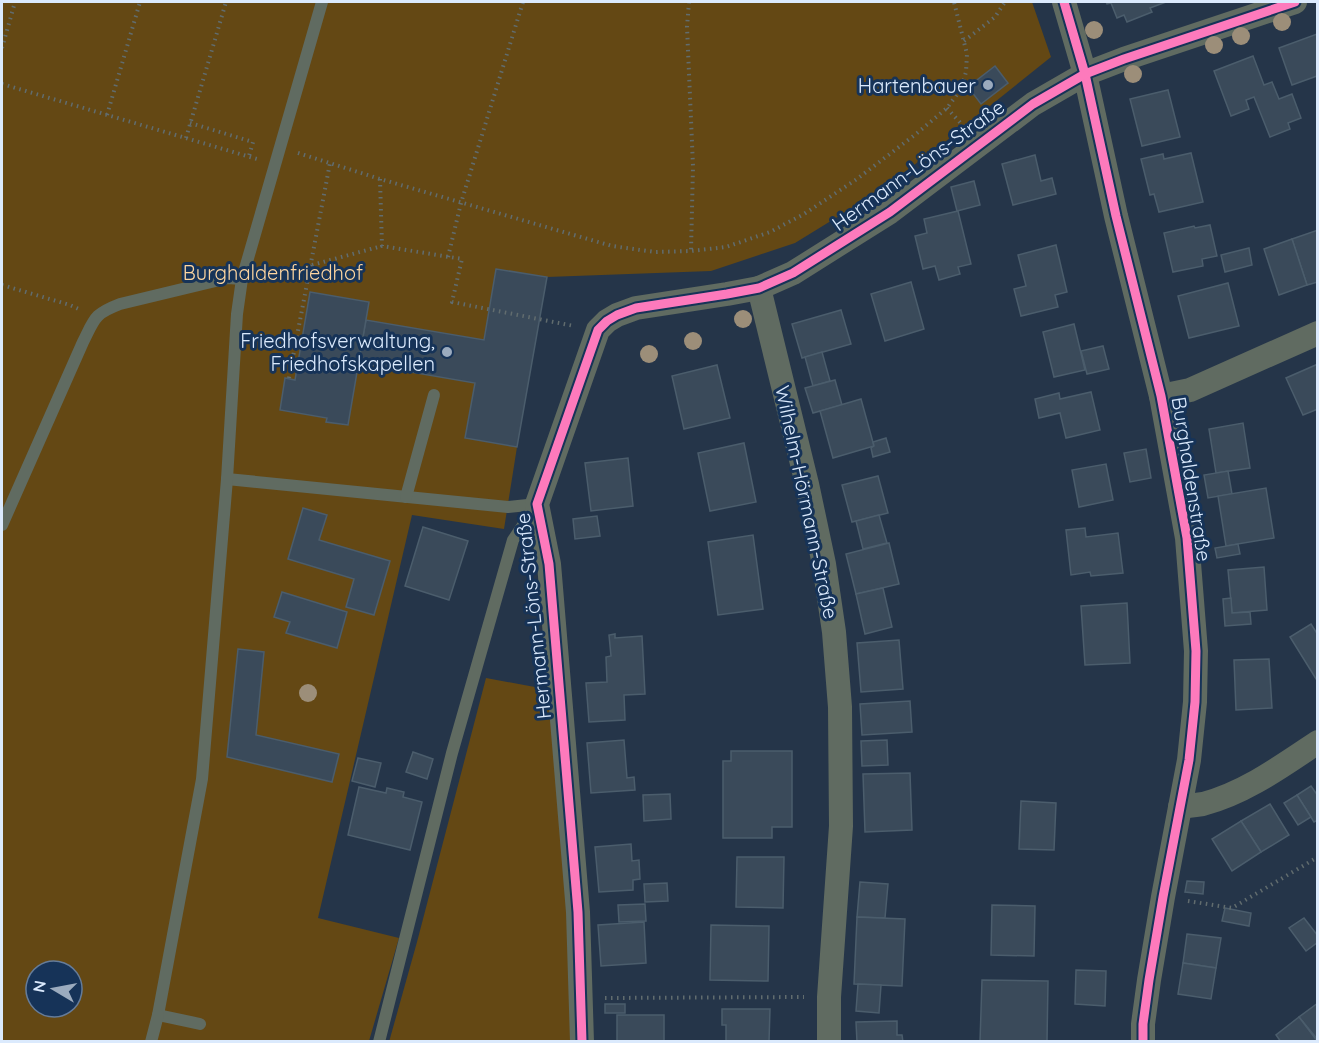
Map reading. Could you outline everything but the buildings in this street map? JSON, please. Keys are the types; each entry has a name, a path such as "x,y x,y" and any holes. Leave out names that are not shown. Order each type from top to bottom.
{"street":[{"name":"Burghaldenstraße","path":"1064,2 1085,74 1113,205 1161,396 1187,538 1196,651 1195,702 1190,760 1149,980 1143,1041"},
{"name":"Hermann-Löns-Straße","path":"582,1041 578,912 550,575 537,504 598,330 617,315 636,308 759,288 793,273 890,212 1033,104 1085,74 1124,58 1295,2"},
{"name":"Wilhelm-Hörmann-Straße","path":"759,288 810,496 824,564 834,632 840,707 841,826 829,997 829,1041"},
{"path":"1161,396 1190,390 1317,333"},
{"path":"1180,807 1203,804 1230,794 1270,773 1317,742"}],"lane":[{"path":"151,1041 158,1015 202,779 227,479 237,314 242,279 322,2"},
{"path":"2,525 96,317 120,304 228,278 242,279"},
{"path":"406,497 434,395"},
{"path":"227,479 508,507 537,504"},
{"path":"378,1041 452,753 513,540 537,504"},
{"path":"158,1015 200,1024"}],"path":[{"path":"2,48 15,2"},
{"path":"107,115 140,2"},
{"path":"186,138 226,2"},
{"path":"448,257 461,202 523,2"},
{"path":"689,2 687,27 693,166 692,251"},
{"path":"280,147 380,179 612,246 655,252 726,247 770,232 804,214 857,178 947,108 961,89 966,72 967,54 954,2"},
{"path":"964,41 995,17 1005,2"},
{"path":"2,84 275,164"},
{"path":"190,123 253,142 249,156"},
{"path":"289,378 330,163"},
{"path":"380,179 382,246"},
{"path":"312,265 382,246 462,259 452,302 598,330"},
{"path":"2,285 70,305 96,317"},
{"path":"1163,897 1232,908 1317,857"},
{"path":"581,999 796,997"}],"green space":[{"name":"Burghaldenfriedhof","path":"2,2 1032,2 1051,57 878,192 795,243 711,271 547,277 504,529 412,515 318,918 399,938 369,1041 2,1042"},
{"path":"486,678 551,690 573,998 572,1041 389,1042 417,942"}],"cycle path":[{"path":"1064,2 1085,74 1116,216 1161,396 1187,538 1196,651 1195,702 1189,760 1149,980 1143,1042"},
{"path":"582,1042 578,912 549,564 537,504 598,330 617,315 636,308 759,288 793,273 890,212 1033,104 1085,74 1295,2"}],"place":[{"name":"Hartenbauer","path":"988,85"},
{"name":"Friedhofsverwaltung, Friedhofskapellen","path":"447,352"}]}
